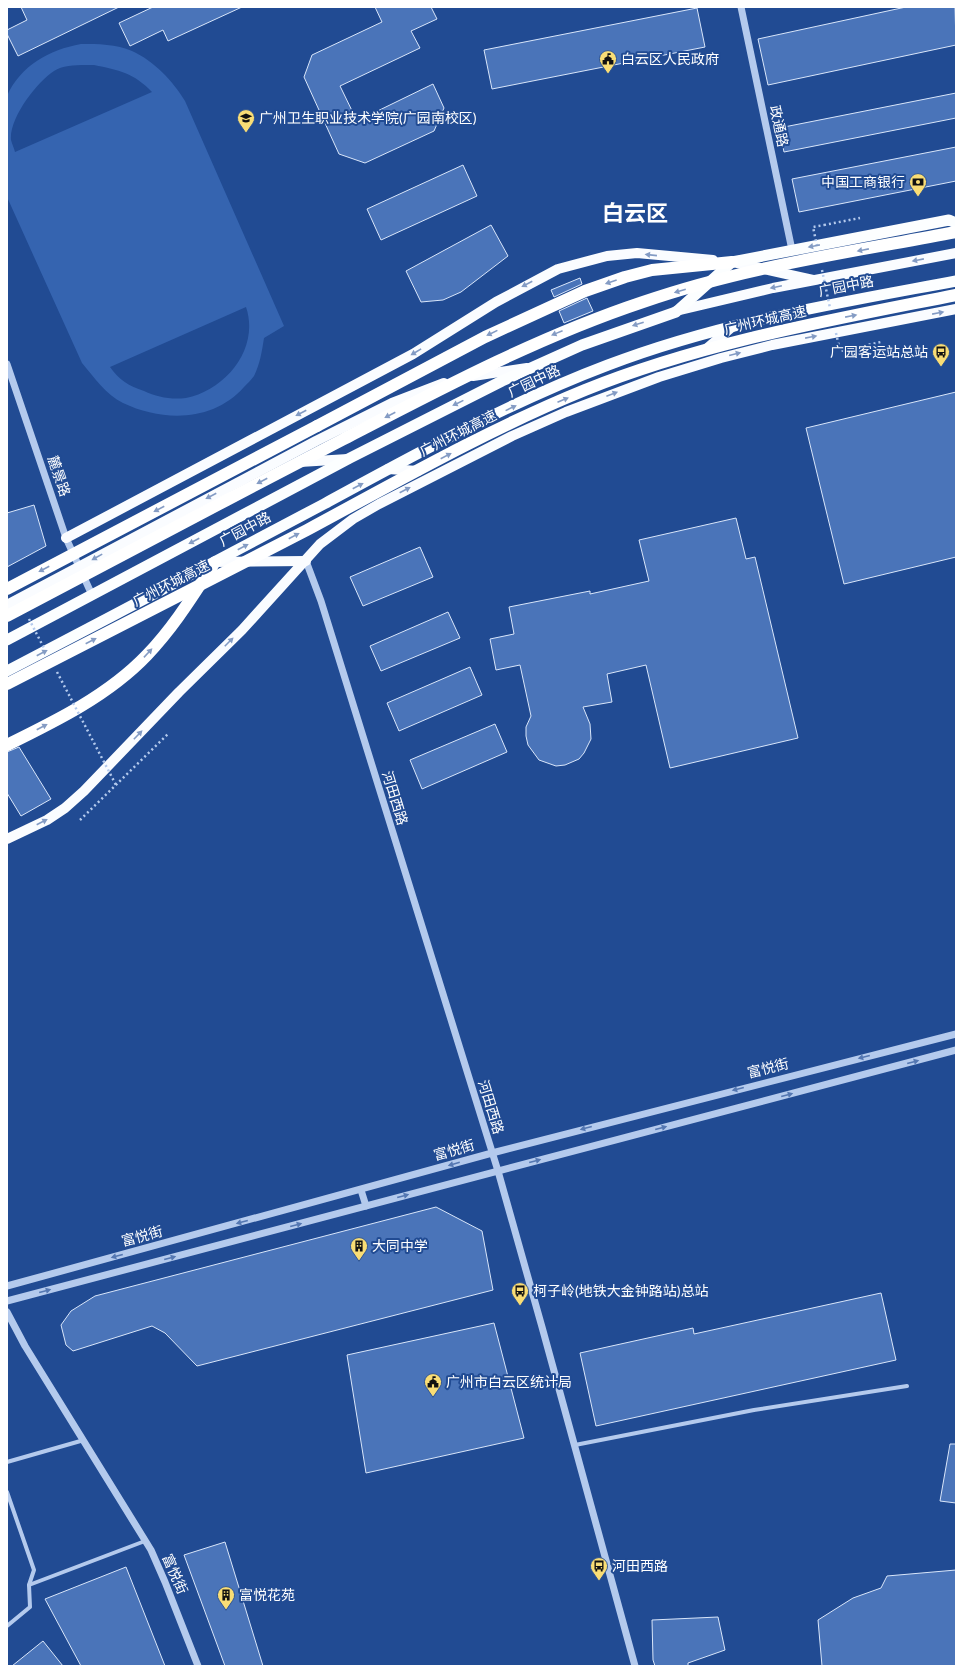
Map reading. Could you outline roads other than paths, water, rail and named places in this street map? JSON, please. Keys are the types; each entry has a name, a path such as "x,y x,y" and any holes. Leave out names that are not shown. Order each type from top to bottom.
{"highway":[{"path":"7,589 485,337 585,290 652,270 732,262 954,221"},
{"path":"7,616 430,394 542,340 586,322 645,301 740,275 956,232"},
{"path":"676,312 732,262"},
{"name":"广园中路","path":"7,672 388,469 570,381 651,350 733,326 798,311 956,281"},
{"name":"广州环城高速","path":"7,684 182,595 427,466 504,427 587,390 655,366 728,343 799,326 956,296"},
{"name":"广园中路","path":"7,640 448,407 531,368 624,329 676,312"},
{"path":"7,745 80,707 115,683 146,656 172,626 215,562"}],"main road":[{"path":"66,538 413,354 496,302 558,269 607,256 637,253 732,262 813,280"},
{"name":"广园中路","path":"676,312 813,280 956,253"},
{"path":"7,839 47,820 65,808 84,791 179,692 242,630 332,533 352,519 439,472 566,412 682,369 772,345 956,309"},
{"path":"682,369 733,326"},
{"path":"7,605 271,464 392,403 427,388 488,373 531,368"},
{"path":"271,464 350,458"},
{"path":"388,469 439,472"},
{"path":"215,562 306,561"}],"street":[{"name":"政通路","path":"741,7 792,250"},
{"name":"麓景路","path":"7,364 66,538 92,595"},
{"name":"河田西路","path":"306,561 323,609 498,1171 635,1666"},
{"name":"富悦街","path":"7,1286 492,1153 956,1034"},
{"name":"富悦街","path":"7,1301 956,1050"},
{"path":"361,1190 366,1206"},
{"name":"富悦街","path":"7,1312 25,1346 145,1541 165,1582 198,1666"},
{"path":"575,1445 754,1410 907,1386"},
{"path":"7,1462 84,1440"},
{"path":"7,1492 34,1570 29,1585 30,1607 7,1626"},
{"path":"29,1585 145,1541"}],"place":[{"name":"白云区人民政府","path":"608,74"},
{"name":"广州卫生职业技术学院(广园南校区)","path":"246,133"},
{"name":"中国工商银行","path":"918,197"},
{"name":"广园客运站总站","path":"941,367"},
{"name":"大同中学","path":"359,1261"},
{"name":"柯子岭(地铁大金钟路站)总站","path":"520,1306"},
{"name":"广州市白云区统计局","path":"433,1397"},
{"name":"河田西路","path":"599,1581"},
{"name":"富悦花苑","path":"226,1610"}],"district":[{"name":"白云区","path":"635,213"}]}
